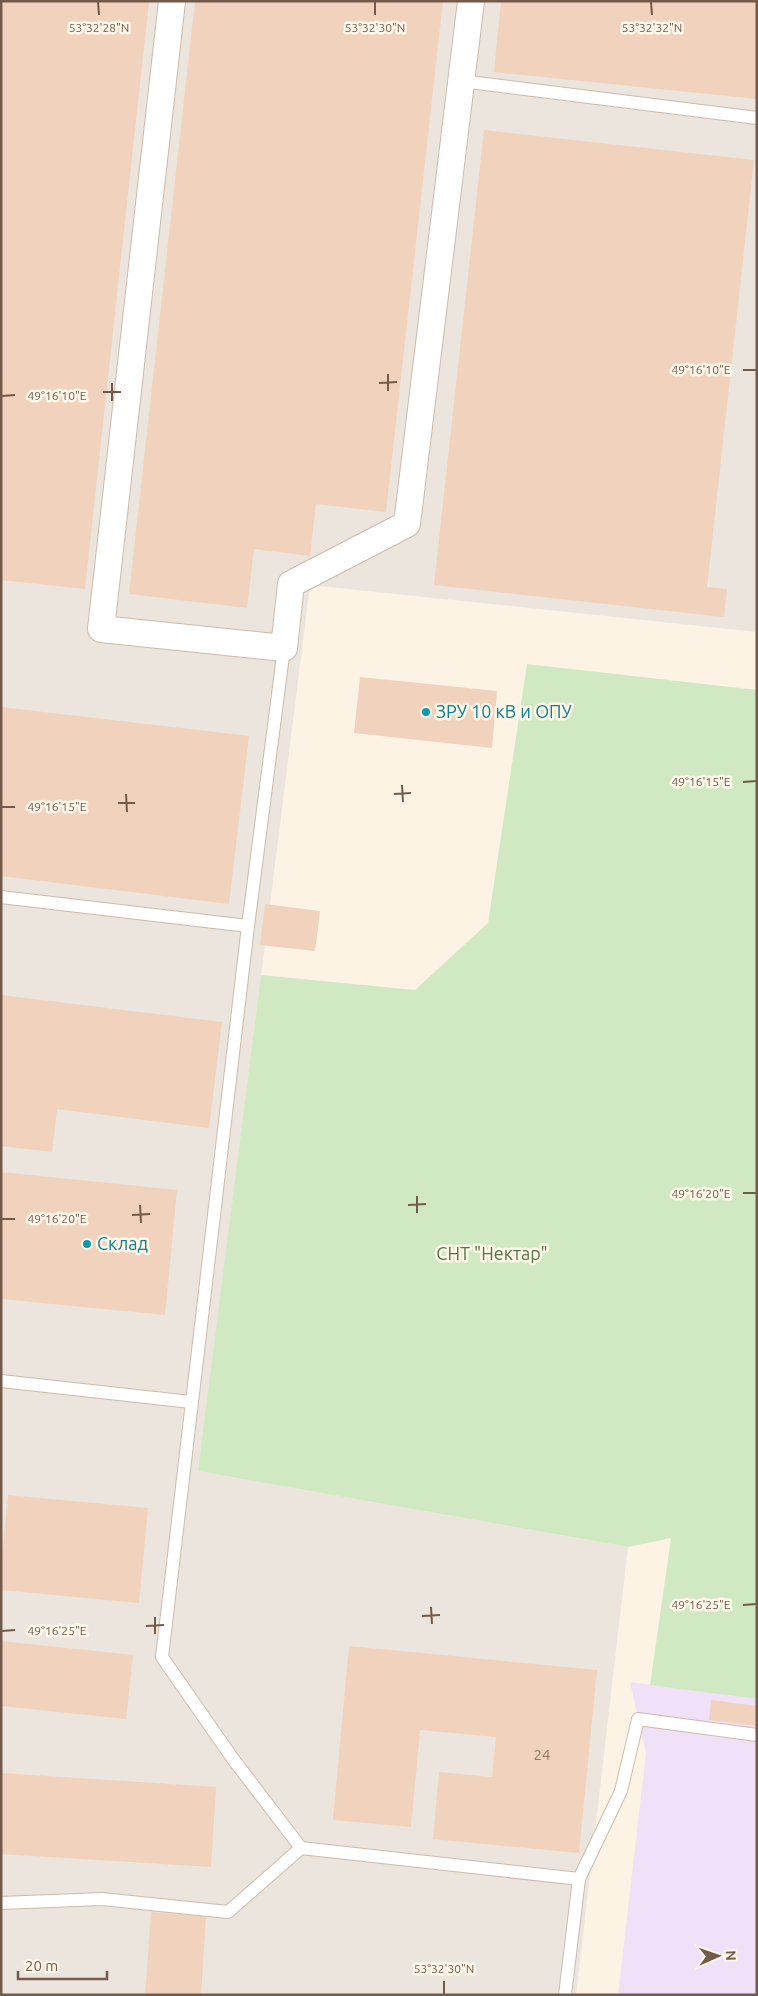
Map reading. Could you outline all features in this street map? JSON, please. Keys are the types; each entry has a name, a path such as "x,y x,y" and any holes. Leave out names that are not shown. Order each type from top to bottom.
{"street":[{"path":"172,1 101,629 284,648 291,584 407,524 471,1"}],"lane":[{"path":"461,81 757,118"},
{"path":"284,648 248,926 162,1657 233,1759 301,1848 579,1879"},
{"path":"1,897 248,926"},
{"path":"1,1381 191,1402"},
{"path":"565,1995 579,1879 621,1791 638,1719 757,1735"},
{"path":"1,1903 102,1899 228,1912 301,1848"}],"shaded area":[{"path":"1,1 757,1 757,632 310,585 199,1471 628,1547 576,1995 1,1995"},
{"path":"630,1682 757,1699 757,1995 618,1995 646,1753"}],"green space":[{"name":"СНТ \"Нектар\"","path":"527,664 757,690 757,1699 650,1685 671,1538 628,1547 198,1471 261,975 415,990 488,923"}],"building":[{"path":"1,1 149,1 85,589 1,580"},
{"path":"195,1 443,1 386,512 316,504 310,556 254,549 247,608 129,594"},
{"path":"501,1 757,1 757,99 494,72"},
{"path":"484,130 754,160 707,587 727,589 724,617 434,585"},
{"name":"ЗРУ 10 кВ и ОПУ","path":"360,677 497,691 492,748 354,733"},
{"path":"1,707 249,736 229,904 1,876"},
{"path":"265,904 320,911 315,951 260,945"},
{"path":"1,995 222,1022 209,1128 57,1109 52,1152 1,1146"},
{"name":"Склад","path":"1,1172 177,1190 165,1315 1,1299"},
{"path":"8,1495 148,1508 139,1603 1,1590 1,1568"},
{"path":"1,1641 133,1655 126,1719 1,1706"},
{"path":"349,1646 597,1670 579,1853 433,1839 439,1772 492,1777 496,1737 420,1730 411,1827 333,1820"},
{"path":"711,1700 757,1706 757,1726 709,1720"},
{"path":"1,1773 216,1787 211,1867 1,1854"},
{"path":"151,1912 206,1916 201,1995 145,1995"}],"place":[{"name":"ЗРУ 10 кВ и ОПУ","path":"426,712"},
{"name":"Склад","path":"87,1244"}]}
